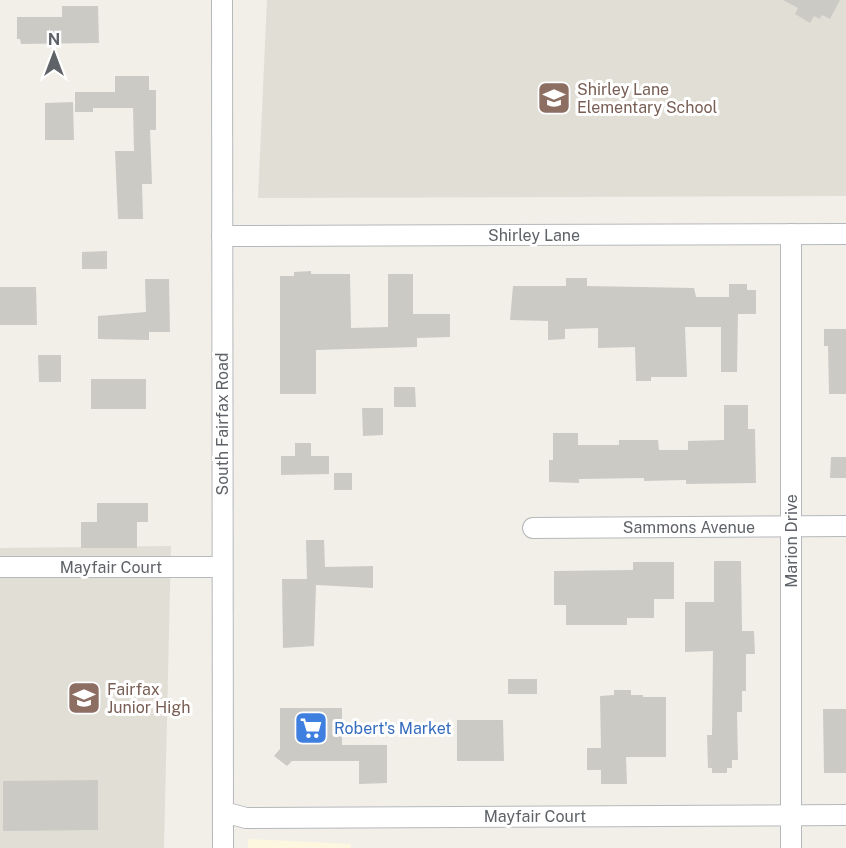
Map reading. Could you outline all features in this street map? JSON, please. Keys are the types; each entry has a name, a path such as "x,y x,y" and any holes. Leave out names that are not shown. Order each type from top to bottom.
{"street":[{"name":"South Fairfax Road","path":"222,0 223,848"},
{"name":"Marion Drive","path":"791,234 791,848"},
{"name":"Shirley Lane","path":"222,236 846,234"},
{"name":"Sammons Avenue","path":"532,528 846,526"},
{"name":"Mayfair Court","path":"0,567 221,567"},
{"name":"Mayfair Court","path":"224,812 246,818 846,815"}],"shaded area":[{"name":"Shirley Lane Elementary School","path":"267,0 846,0 846,196 258,198"},
{"name":"Fairfax Junior High","path":"171,546 164,848 0,848 0,548"},
{"path":"248,839 351,844 351,848 248,848"}],"building":[{"path":"783,0 840,0 830,19 822,15 820,19 814,16 810,23 795,14 798,8"},
{"path":"62,6 98,6 99,43 21,44 20,39 17,39 17,17 62,17"},
{"path":"115,76 149,76 149,90 156,90 156,130 150,130 152,184 142,184 143,219 118,219 115,151 134,151 133,108 93,108 93,112 75,112 75,92 115,92"},
{"path":"73,102 74,140 45,140 45,103"},
{"path":"107,251 107,269 82,269 82,252"},
{"path":"311,271 311,274 350,274 351,328 388,327 388,274 413,274 413,314 450,314 450,337 417,338 417,347 316,350 316,394 280,394 280,276 294,276 294,272"},
{"path":"566,278 587,278 587,286 694,288 696,297 729,297 729,284 747,284 747,290 756,290 756,314 738,314 737,372 721,372 721,327 685,327 687,377 651,377 651,381 636,381 635,347 598,348 598,328 565,329 565,339 548,340 548,321 510,320 513,286 566,286"},
{"path":"145,279 169,279 170,332 149,332 149,340 98,339 98,316 146,312"},
{"path":"0,287 36,287 37,325 0,325"},
{"path":"824,329 846,329 846,394 829,394 828,346 824,346"},
{"path":"38,355 61,355 61,382 39,382"},
{"path":"91,379 146,379 146,409 91,409"},
{"path":"394,387 415,387 416,407 394,407"},
{"path":"724,405 748,405 748,429 755,429 756,483 686,484 686,480 644,481 644,478 579,479 579,483 549,482 549,460 553,460 553,433 578,433 578,445 619,445 619,440 658,440 659,450 688,450 688,441 724,440"},
{"path":"362,408 383,408 383,435 363,436"},
{"path":"295,443 311,443 311,456 329,456 329,474 281,475 281,456 295,456"},
{"path":"831,457 846,457 846,478 830,478"},
{"path":"334,473 352,473 352,490 334,490"},
{"path":"97,503 148,503 148,522 137,522 137,548 81,548 81,522 97,522"},
{"path":"306,540 324,540 325,567 373,566 373,588 316,585 314,646 283,648 282,579 307,579"},
{"path":"714,561 741,561 742,631 754,631 755,654 746,654 746,691 742,691 742,712 737,712 738,760 732,760 732,768 727,768 727,773 712,773 712,768 708,768 707,735 712,735 713,651 685,652 685,602 714,602"},
{"path":"633,562 674,562 674,599 654,599 654,618 627,618 627,625 566,625 566,605 554,605 554,571 633,570"},
{"path":"508,679 537,679 537,694 508,694"},
{"path":"614,690 631,690 631,695 643,695 643,697 666,697 666,757 626,757 627,784 601,784 601,770 587,770 587,748 601,748 600,696 614,695"},
{"name":"Robert's Market","path":"280,708 342,708 342,745 387,745 387,783 359,784 359,761 292,761 287,766 274,756 280,749"},
{"path":"823,709 846,709 846,773 824,773"},
{"path":"457,720 503,720 504,761 457,761"},
{"path":"98,780 98,830 3,831 3,781"}],"place":[{"name":"Shirley Lane Elementary School","path":"554,98"},
{"name":"Fairfax Junior High","path":"84,698"},
{"name":"Robert's Market","path":"311,728"}]}
